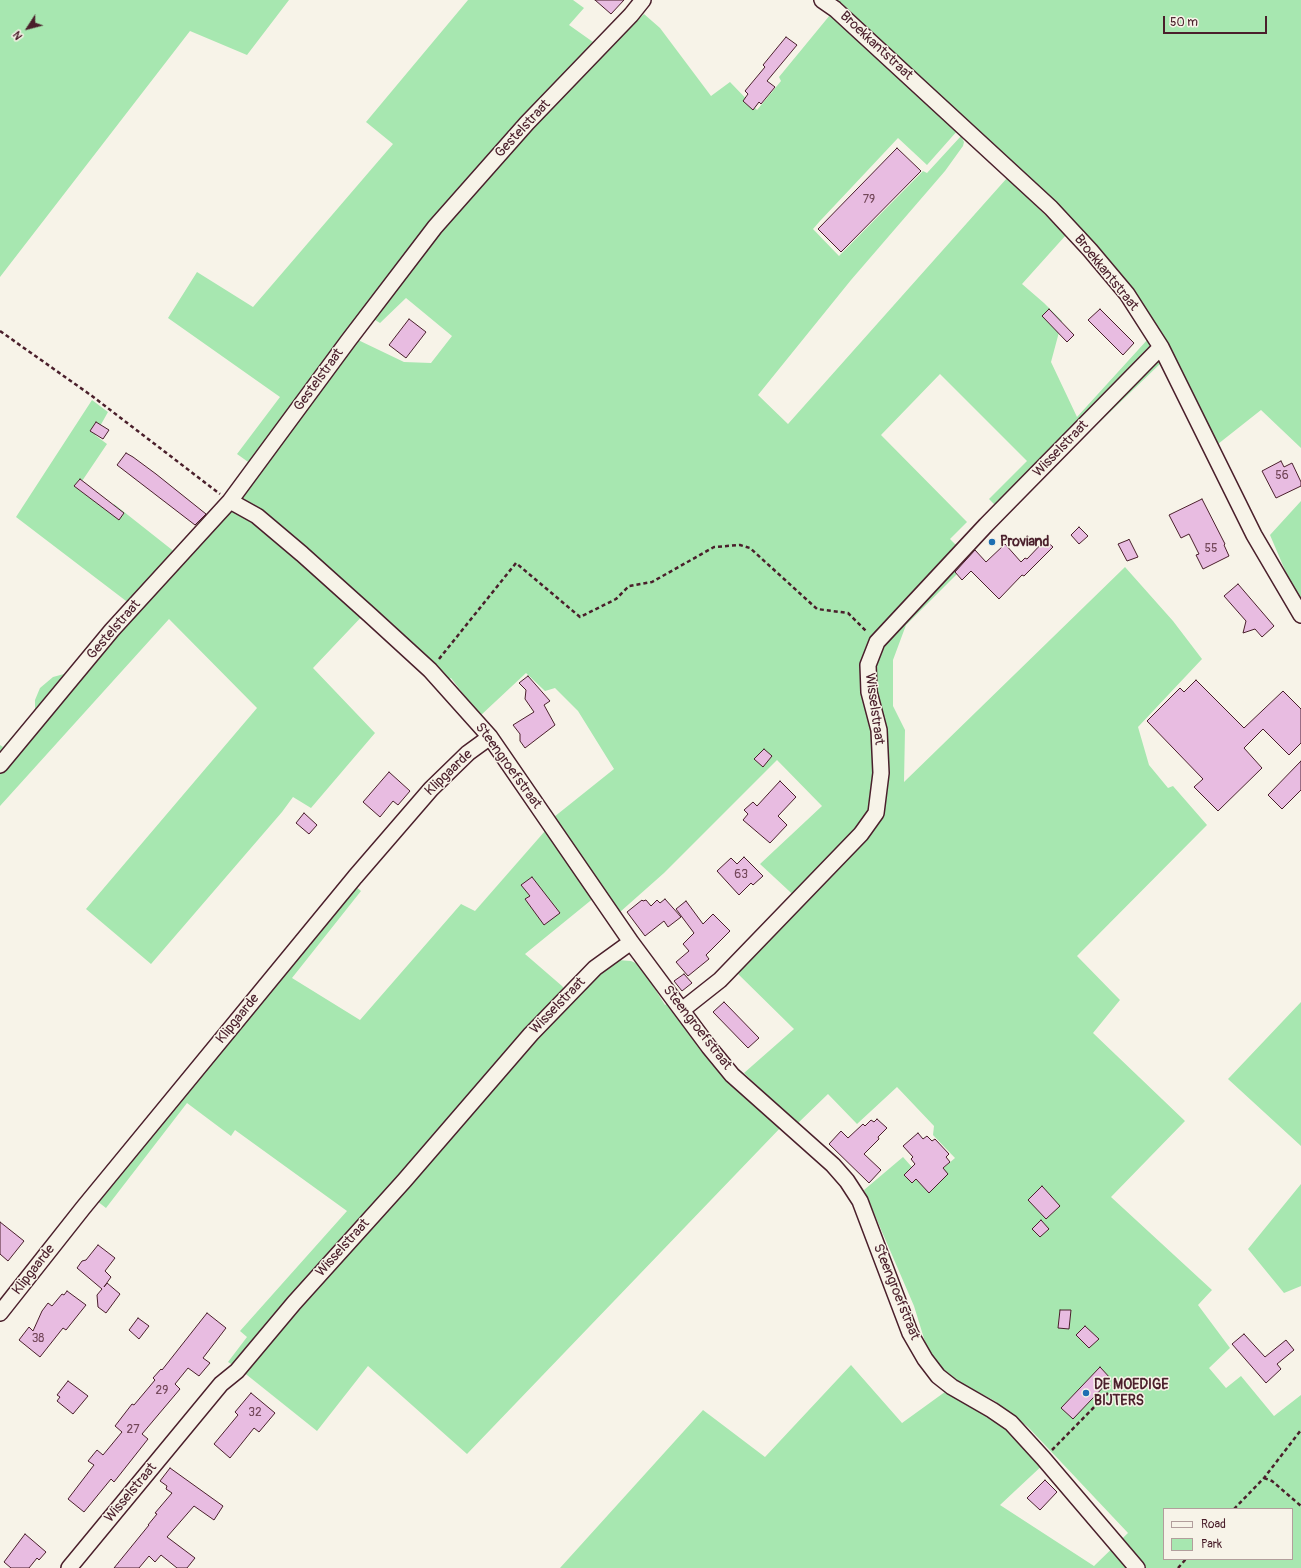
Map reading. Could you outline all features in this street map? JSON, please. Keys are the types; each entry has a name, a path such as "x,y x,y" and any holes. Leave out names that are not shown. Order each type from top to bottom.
{"street":[{"name":"Gestelstraat","path":"0,765 112,630 230,501 348,341 435,227 527,123 631,15 643,0"},
{"name":"Broekkantstraat","path":"822,0 834,9 1050,208 1090,250 1127,294 1161,347 1254,535 1301,615"},
{"name":"Wisselstraat","path":"682,1010 720,980 861,834 876,813 881,773 879,730 869,692 868,664 877,642 986,525 1161,347"},
{"name":"Steengroefstraat","path":"230,501 257,516 302,554 430,670 490,738 631,942 709,1048 732,1074 833,1165 847,1181 860,1201 910,1333 925,1359 938,1376 952,1387 992,1410 1011,1423 1137,1568"},
{"name":"Klipgaarde","path":"0,1313 83,1208 355,877 431,789 468,753 490,738"},
{"name":"Wisselstraat","path":"69,1568 221,1384 236,1371 531,1034 595,968 631,942"}],"path":[{"path":"0,331 92,396 230,501"},
{"path":"430,670 516,563 580,617 616,599 629,586 652,582 714,547 740,545 750,548 817,609 848,613 877,642"},
{"path":"1043,1458 1108,1393"},
{"path":"1235,1508 1264,1478 1301,1430"},
{"path":"1264,1478 1272,1481 1301,1506"},
{"path":"1178,1568 1185,1560"}],"green space":[{"path":"0,0 289,0 247,55 190,31 0,277"},
{"path":"468,0 573,0 584,8 569,25 593,42 431,221 381,284 251,464 237,454 280,397 168,318 197,272 253,307 393,144 366,122"},
{"path":"830,0 1301,0 1301,448 1261,410 1218,444 1162,333 1129,284 1085,235"},
{"path":"644,14 660,28 711,96 730,82 757,110 781,81 779,77 830,15 893,69 958,130 927,165 898,138 813,229 839,256 923,171 927,173 961,136 964,142 963,146 945,171 851,280 758,395 788,424 1007,178 1066,235 1022,284 1062,321 1051,362 1077,417 1148,339 1162,362 1004,514 989,499 1027,461 940,374 881,435 967,522 950,539 964,553 950,567 957,574 906,625 893,660 893,706 905,730 904,782 1125,567 1173,621 1202,659 1138,727 1149,765 1168,788 1173,786 1207,825 1077,956 1120,1000 1093,1033 1185,1121 1111,1197 1212,1290 1198,1305 1230,1348 1209,1368 1226,1388 1241,1376 1274,1416 1301,1395 1301,1568 560,1568 703,1410 765,1457 851,1365 902,1423 949,1389 985,1409 1047,1461 1000,1505 1094,1566 1128,1533 1028,1427 995,1401 961,1383 945,1371 934,1360 926,1345 914,1306 864,1190 903,1157 926,1183 955,1158 933,1135 934,1126 897,1087 857,1124 828,1094 797,1124 744,1073 794,1029 734,970 802,903 760,864 822,806 777,760 664,873 620,912 554,817 614,769 578,711 555,688 545,691 526,673 480,716 451,678 445,682 367,611 313,668 375,733 311,808 293,797 282,812 151,964 86,909 257,708 169,619 0,806 0,745 3,747 35,710 35,700 40,688 53,677 64,674 74,682 356,339 404,362 431,363 452,336 406,298 380,323 372,318 441,227 598,59"},
{"path":"92,400 108,412 95,435 107,444 78,487 108,511 114,504 176,553 130,604 16,517"},
{"path":"1301,501 1301,602 1293,589 1270,535"},
{"path":"545,831 595,897 525,954 562,986 571,997 617,960 631,961 640,965 665,1005 671,1001 784,1124 467,1454 368,1366 317,1431 242,1371 228,1362 247,1337 240,1331 347,1211 235,1130 231,1136 187,1103 106,1208 97,1201 346,878 361,891 292,978 360,1020 461,904 475,911"},
{"path":"1301,1002 1301,1146 1228,1079"},
{"path":"1301,1184 1301,1286 1284,1293 1248,1249"}],"building":[{"path":"595,0 624,0 611,14"},
{"path":"786,37 797,45 767,81 775,87 761,104 759,102 753,110 743,101 748,94 745,91 765,67 763,65"},
{"path":"897,148 921,171 841,252 818,229"},
{"path":"1049,309 1074,335 1067,342 1042,316"},
{"path":"1100,309 1134,343 1123,355 1088,320"},
{"path":"409,319 426,332 406,358 389,345"},
{"path":"96,422 109,430 103,439 90,431"},
{"path":"126,453 156,474 206,514 195,525 117,465"},
{"path":"1281,461 1284,467 1292,463 1301,482 1301,486 1276,498 1262,471"},
{"path":"80,479 124,513 119,520 74,486"},
{"path":"1202,499 1225,544 1224,545 1229,556 1203,569 1196,555 1199,554 1189,534 1181,538 1169,515"},
{"path":"1079,527 1088,536 1079,544 1071,535"},
{"path":"1129,539 1138,557 1127,561 1118,544"},
{"path":"1045,540 1053,547 1024,576 1022,575 999,599 971,571 962,580 955,572 975,550 986,562 1005,544 1021,562 1025,558 1027,559"},
{"path":"1238,584 1274,626 1262,637 1255,629 1243,633 1246,621 1224,596"},
{"path":"528,676 550,701 544,705 555,725 525,748 520,741 520,734 513,725 534,712 525,699 526,690 519,683"},
{"path":"1196,680 1244,728 1283,691 1301,709 1301,743 1289,755 1263,729 1244,748 1262,768 1218,811 1194,787 1203,779 1147,721 1180,688 1184,692"},
{"path":"764,749 772,756 763,767 754,759"},
{"path":"1301,761 1301,790 1282,809 1268,795"},
{"path":"389,772 410,791 398,805 393,801 380,817 363,802"},
{"path":"780,781 796,797 778,816 787,825 770,843 743,820 748,814 744,810 753,802 757,806"},
{"path":"304,813 317,825 309,834 296,823"},
{"path":"744,857 763,876 753,885 751,883 739,895 717,871 731,858 737,864"},
{"path":"532,877 560,913 544,925 525,899 530,896 521,885"},
{"path":"665,899 681,917 668,927 664,921 645,936 627,912 642,900 646,900 651,906 657,900 660,903"},
{"path":"686,901 703,924 713,914 730,931 706,955 709,959 688,976 676,962 689,951 683,944 694,933 676,909"},
{"path":"684,974 692,983 682,991 674,981"},
{"path":"724,1002 759,1038 748,1048 713,1012"},
{"path":"877,1119 887,1128 878,1137 879,1139 864,1154 881,1170 869,1183 829,1144 841,1131 848,1138 863,1124 865,1126 871,1120 874,1122"},
{"path":"918,1133 923,1139 927,1136 932,1141 935,1139 949,1154 946,1157 950,1162 943,1168 948,1174 929,1193 916,1179 912,1183 904,1175 915,1164 911,1159 913,1157 903,1146"},
{"path":"1042,1186 1060,1206 1046,1219 1028,1200"},
{"path":"1041,1220 1049,1229 1040,1237 1032,1229"},
{"path":"0,1222 24,1241 8,1261 0,1254"},
{"path":"98,1245 115,1258 105,1271 111,1277 104,1287 107,1283 120,1294 106,1313 98,1307 97,1295 102,1289 77,1268 82,1261 86,1260"},
{"path":"67,1291 86,1305 66,1330 63,1328 40,1357 19,1340 29,1327 33,1331 42,1311 48,1303 52,1306 62,1294 64,1295"},
{"path":"1060,1310 1071,1310 1069,1329 1058,1328"},
{"path":"207,1313 226,1328 203,1358 210,1363 199,1376 188,1368 175,1384 180,1389 142,1434 148,1439 114,1482 111,1479 84,1512 68,1499 94,1465 88,1461 97,1450 103,1455 122,1432 115,1426 132,1404 134,1405 155,1380 153,1378 161,1369 162,1370"},
{"path":"138,1318 149,1326 139,1339 129,1330"},
{"path":"1085,1326 1099,1339 1089,1348 1076,1335"},
{"path":"1244,1334 1265,1357 1286,1340 1294,1350 1277,1364 1281,1369 1266,1383 1232,1344"},
{"name":"DE MOEDIGE BIJTERS","path":"1100,1367 1111,1379 1073,1419 1061,1408"},
{"path":"68,1381 88,1396 73,1414 57,1401 60,1397 57,1395"},
{"path":"251,1393 275,1413 259,1432 254,1428 230,1458 214,1444 238,1415 235,1412"},
{"path":"170,1468 223,1506 214,1520 194,1506 167,1537 195,1558 187,1568 177,1568 161,1555 155,1562 149,1556 139,1568 114,1568 149,1525 157,1514 155,1513 172,1493 166,1489 167,1486 160,1481"},
{"path":"1045,1480 1057,1492 1040,1510 1027,1498"},
{"path":"25,1534 46,1552 39,1560 37,1558 29,1568 11,1568 4,1562"}],"place":[{"name":"Proviand","path":"992,542"},
{"name":"DE MOEDIGE BIJTERS","path":"1086,1393"}]}
